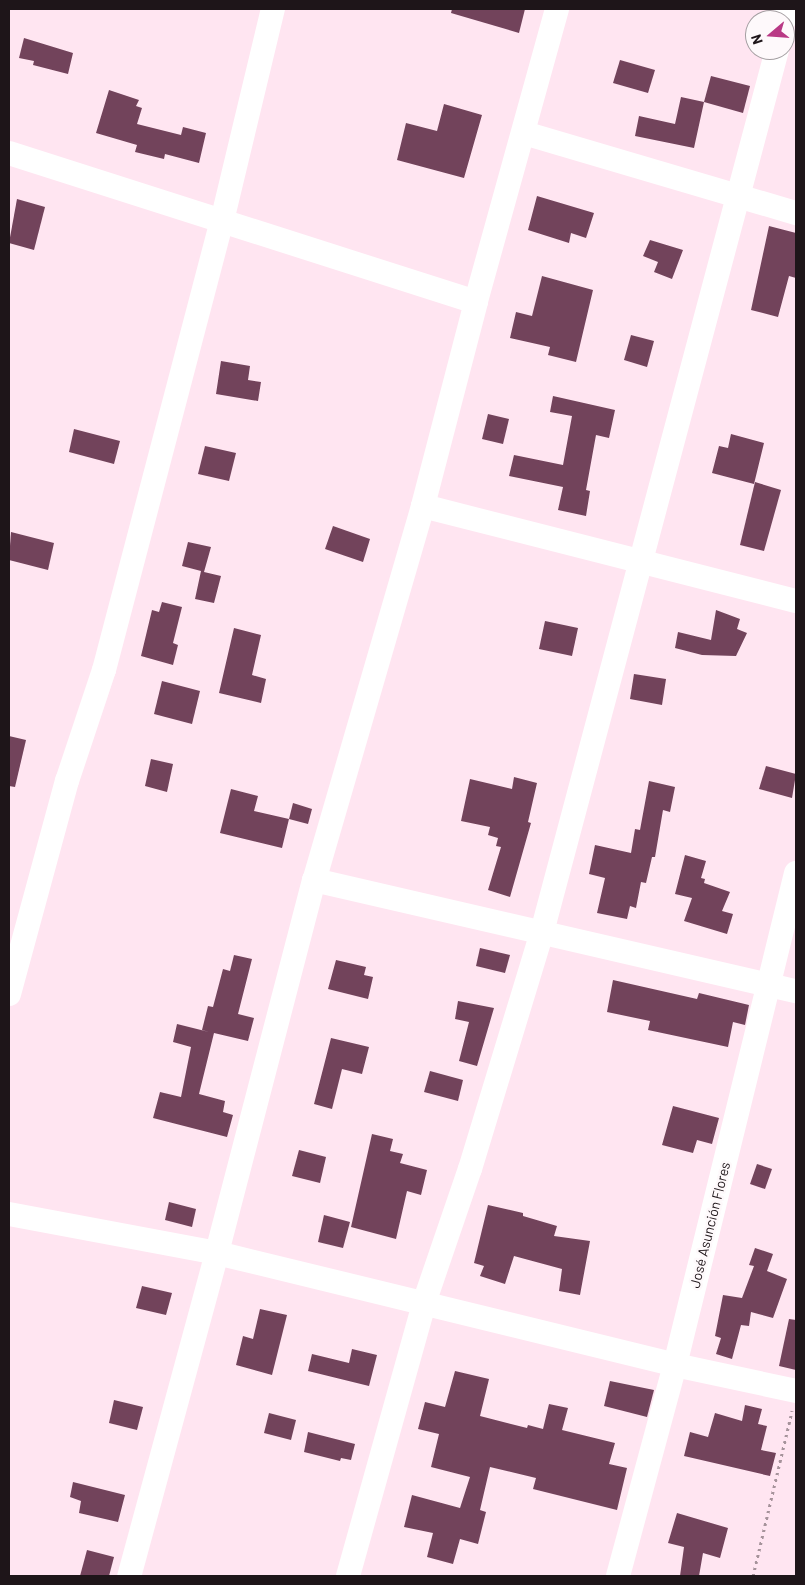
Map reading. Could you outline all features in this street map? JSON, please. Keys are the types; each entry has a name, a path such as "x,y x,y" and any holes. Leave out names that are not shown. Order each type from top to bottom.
{"street":[{"path":"9,994 67,781 104,670 222,221 273,9"},
{"path":"129,1576 218,1253 314,880 424,506 476,302 558,9"},
{"path":"348,1576 424,1304 470,1169 542,932 774,60"},
{"path":"524,133 796,213"},
{"path":"9,153 476,302"},
{"path":"424,506 796,601"},
{"name":"José Asunción Flores","path":"618,1576 676,1365 796,873"},
{"path":"314,880 796,991"},
{"path":"9,1214 218,1253 795,1396"}],"path":[{"path":"753,1576 795,1396"}],"building":[{"path":"452,9 525,9 519,33 451,13"},
{"path":"24,38 73,53 68,74 33,65 34,61 19,58"},
{"path":"620,60 655,70 648,93 613,83"},
{"path":"711,76 750,86 743,113 704,102"},
{"path":"109,90 139,100 136,106 142,108 137,124 181,135 183,127 206,133 199,163 165,154 164,159 135,152 137,145 96,133"},
{"path":"681,97 704,102 694,148 635,136 639,116 675,124"},
{"path":"444,104 482,115 464,178 397,160 406,123 437,131"},
{"path":"537,196 594,213 586,238 571,233 569,243 528,230"},
{"path":"17,199 45,207 34,250 9,243"},
{"path":"769,226 796,233 796,278 789,276 778,317 751,310"},
{"path":"650,240 683,250 672,279 654,272 658,262 643,256"},
{"path":"542,276 593,290 576,362 548,355 550,347 510,338 516,312 532,316"},
{"path":"631,335 654,341 647,367 624,360"},
{"path":"221,361 250,366 248,380 261,382 258,401 216,394"},
{"path":"553,396 615,410 609,438 596,435 586,490 590,491 586,516 558,510 563,487 509,476 514,455 563,465 572,416 550,412"},
{"path":"488,414 509,419 503,444 482,439"},
{"path":"74,429 120,441 114,464 69,452"},
{"path":"731,434 764,443 754,484 712,473 719,446 728,448"},
{"path":"205,446 236,453 229,481 198,474"},
{"path":"755,482 781,490 764,551 740,545"},
{"path":"333,526 370,539 363,562 325,549"},
{"path":"11,532 54,543 48,570 9,560"},
{"path":"188,542 211,547 204,572 221,576 214,603 195,599 201,571 182,566"},
{"path":"162,602 182,607 173,643 178,645 173,665 141,656 152,610 159,612"},
{"path":"716,610 740,619 737,629 747,633 736,656 702,655 675,648 678,632 711,640"},
{"path":"545,621 578,628 572,656 539,649"},
{"path":"234,628 261,635 252,675 266,679 261,703 219,693"},
{"path":"634,674 666,679 662,705 630,699"},
{"path":"162,681 200,691 192,724 154,714"},
{"path":"9,736 26,740 15,787 9,786"},
{"path":"151,759 173,764 167,792 145,786"},
{"path":"766,766 796,774 792,798 759,789"},
{"path":"514,777 537,783 528,822 531,823 510,897 488,890 501,847 496,846 498,838 488,835 490,827 461,821 470,779 512,789"},
{"path":"649,781 675,787 670,812 663,810 655,857 652,857 646,883 641,882 636,908 630,906 627,919 597,913 605,878 589,874 595,845 631,853 635,829 640,830"},
{"path":"231,789 258,796 254,811 289,819 282,848 220,833"},
{"path":"293,803 312,809 308,824 289,819"},
{"path":"685,855 706,861 701,878 705,879 704,883 730,892 722,911 733,914 727,934 684,921 692,898 675,894"},
{"path":"480,948 510,955 505,973 476,966"},
{"path":"234,955 252,959 238,1014 254,1018 248,1041 214,1033 199,1094 225,1101 223,1112 233,1115 227,1137 153,1118 160,1092 181,1097 191,1047 173,1042 177,1024 209,1032 202,1030 208,1006 213,1007 223,969 230,971"},
{"path":"336,960 366,967 364,975 373,977 368,999 328,989"},
{"path":"613,980 697,999 699,993 749,1005 745,1025 733,1022 728,1047 648,1030 650,1021 607,1012"},
{"path":"458,1001 494,1008 477,1066 459,1061 469,1022 455,1019"},
{"path":"331,1038 369,1047 362,1074 342,1069 332,1109 314,1104"},
{"path":"430,1071 463,1080 458,1101 424,1092"},
{"path":"673,1106 719,1118 712,1144 697,1140 693,1153 662,1145"},
{"path":"372,1134 393,1139 390,1151 403,1154 400,1163 427,1170 421,1195 407,1191 396,1239 351,1227"},
{"path":"299,1150 326,1157 320,1183 292,1176"},
{"path":"757,1164 772,1169 765,1189 750,1184"},
{"path":"169,1202 196,1209 192,1227 165,1220"},
{"path":"488,1205 523,1213 523,1216 557,1226 554,1236 590,1241 580,1295 559,1291 562,1269 514,1256 505,1284 480,1276 484,1266 474,1263"},
{"path":"324,1215 350,1222 343,1248 318,1242"},
{"path":"755,1248 773,1254 767,1271 787,1279 773,1318 751,1312 749,1326 741,1325 732,1359 716,1354 721,1338 715,1336 723,1295 742,1298 754,1266 749,1265"},
{"path":"142,1286 172,1293 166,1315 136,1308"},
{"path":"260,1309 287,1315 272,1375 236,1365 243,1336 253,1339"},
{"path":"789,1319 796,1320 796,1370 779,1366"},
{"path":"352,1349 377,1355 369,1386 308,1371 312,1354 349,1363"},
{"path":"455,1371 489,1379 480,1416 527,1428 528,1425 543,1429 549,1404 568,1408 562,1430 615,1443 609,1464 627,1468 617,1510 533,1489 536,1478 490,1467 480,1510 486,1512 478,1544 460,1539 453,1564 427,1557 433,1533 404,1527 412,1495 460,1508 470,1477 431,1467 439,1434 418,1429 425,1402 445,1407"},
{"path":"610,1381 654,1390 647,1417 604,1406"},
{"path":"114,1400 143,1407 137,1430 109,1423"},
{"path":"745,1405 762,1409 758,1424 767,1426 761,1450 776,1453 770,1476 684,1456 690,1432 708,1437 715,1413 742,1421"},
{"path":"269,1413 296,1420 291,1440 264,1433"},
{"path":"308,1432 355,1444 351,1460 341,1458 340,1461 304,1452"},
{"path":"73,1482 125,1495 118,1522 79,1513 81,1501 70,1497"},
{"path":"677,1513 728,1528 720,1558 703,1553 699,1576 680,1576 684,1547 668,1543"},
{"path":"87,1550 114,1557 109,1576 80,1576"}]}
